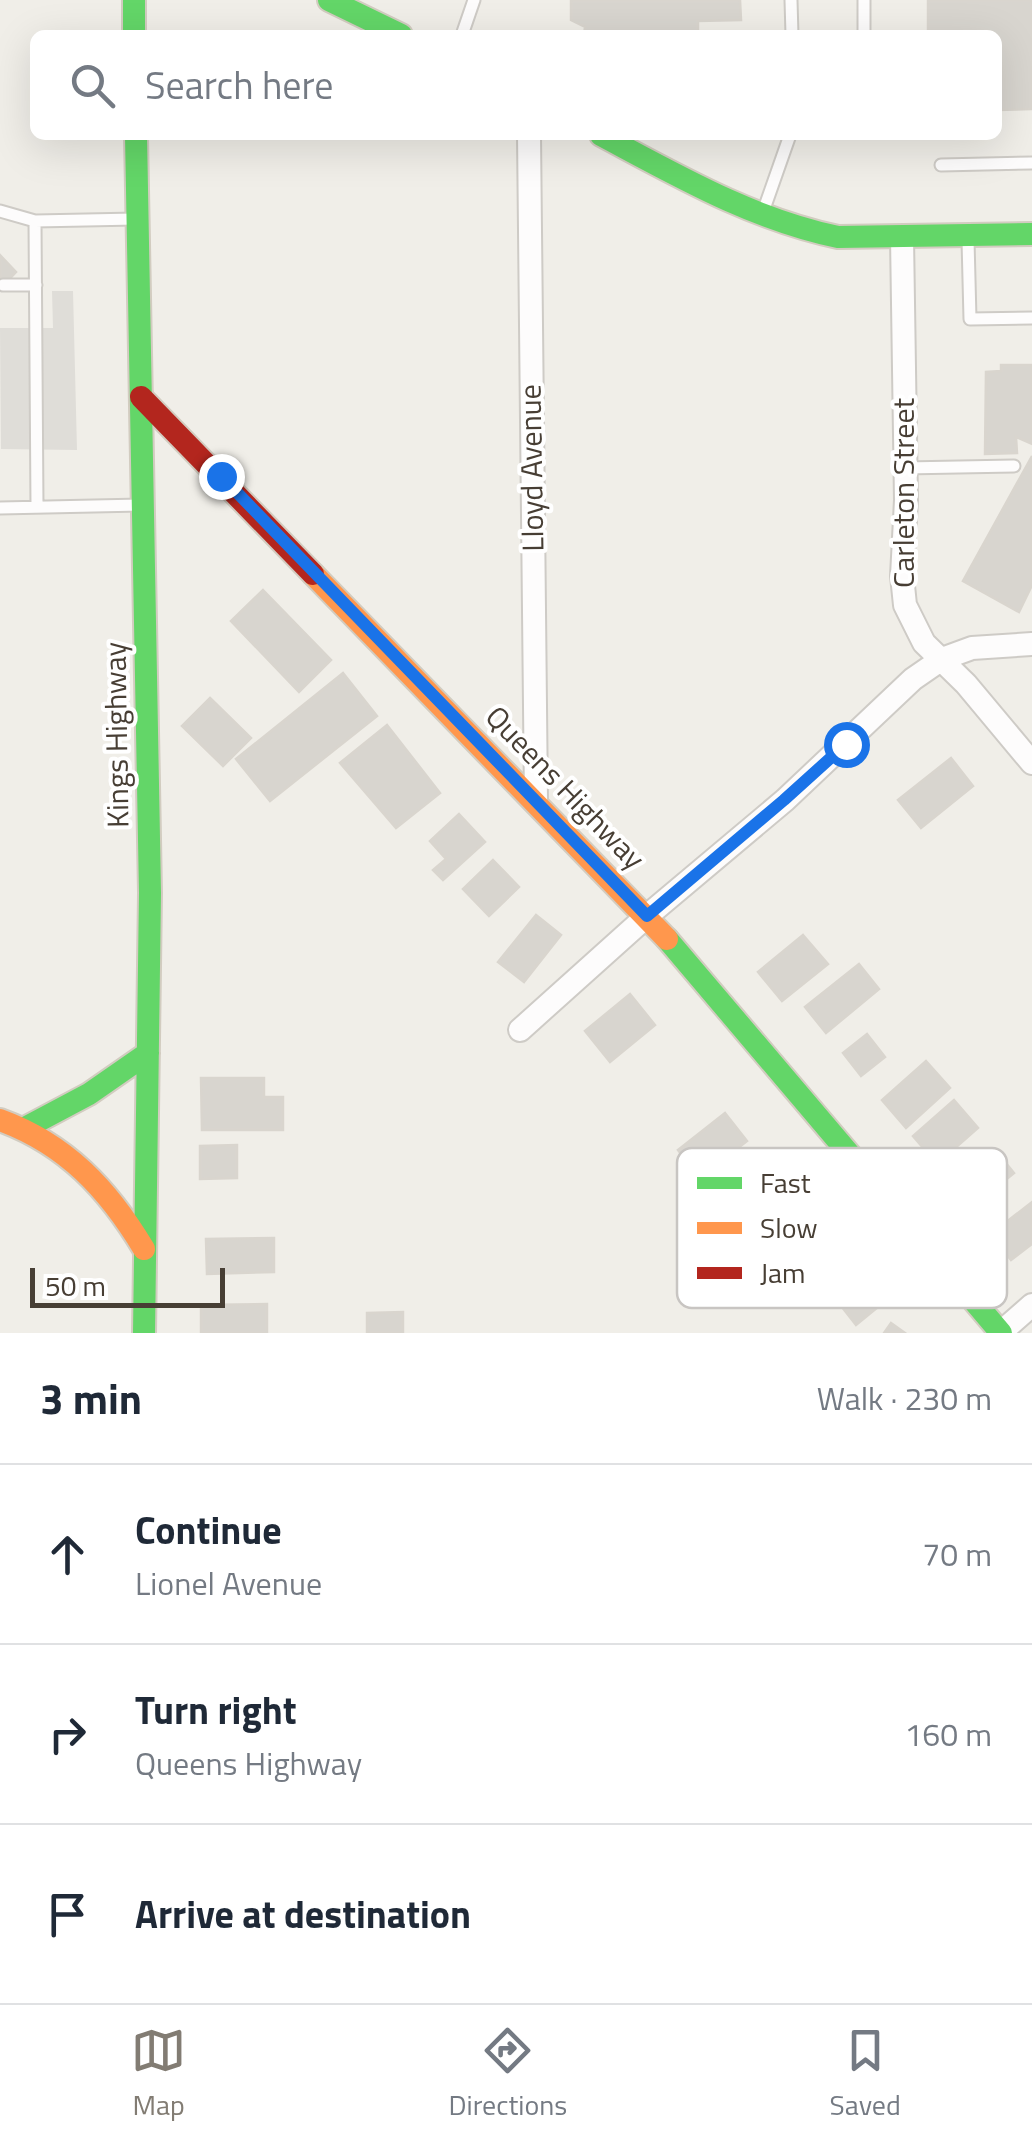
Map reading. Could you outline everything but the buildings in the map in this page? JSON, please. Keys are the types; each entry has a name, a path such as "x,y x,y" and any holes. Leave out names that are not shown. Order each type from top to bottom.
{"main road":[{"path":"134,0 134,30"},
{"path":"329,0 390,30"},
{"name":"Kings Highway","path":"136,140 150,893 144,1333"},
{"path":"611,140 784,226 838,238 1032,234"},
{"name":"Queens Highway","path":"141,397 647,916 843,1148"},
{"path":"25,1128 103,1088 148,1053"},
{"path":"0,1120 25,1128 62,1150 92,1176 117,1205 144,1249"},
{"name":"Queens Highway","path":"979,1308 1000,1333"}],"street":[{"name":"Lloyd Avenue","path":"528,140 536,801"},
{"name":"Carleton Street","path":"902,237 905,605 916,633 1032,763"},
{"path":"520,1030 784,800 913,679 942,659 972,648 1032,644"},
{"path":"1000,1333 1032,1305"}],"lane":[{"path":"464,30 474,0"},
{"path":"791,0 792,30"},
{"path":"864,0 864,30"},
{"path":"762,216 788,140"},
{"path":"941,166 1032,163"},
{"path":"0,211 35,221 137,219"},
{"path":"35,221 38,507"},
{"path":"968,236 970,319 1032,318"},
{"path":"3,285 36,286"},
{"path":"904,468 1014,466"},
{"path":"0,508 143,505"}],"shaded area":[{"path":"52,291 73,291 77,450 1,449 0,328 53,328"}],"traffic: fast":[{"path":"134,0 134,30"},
{"path":"329,0 391,30"},
{"path":"136,140 150,893 144,1333"},
{"path":"610,140 746,208 838,237 1032,234"},
{"path":"667,939 844,1148"},
{"path":"25,1128 89,1094 148,1053"},
{"path":"980,1308 1001,1333"}],"traffic: slow":[{"path":"313,574 667,939"},
{"path":"0,1120 45,1142 83,1171 116,1207 144,1249"}],"traffic: jam":[{"path":"141,397 313,574"}],"route":[{"path":"221,476 647,916 846,744"}]}
